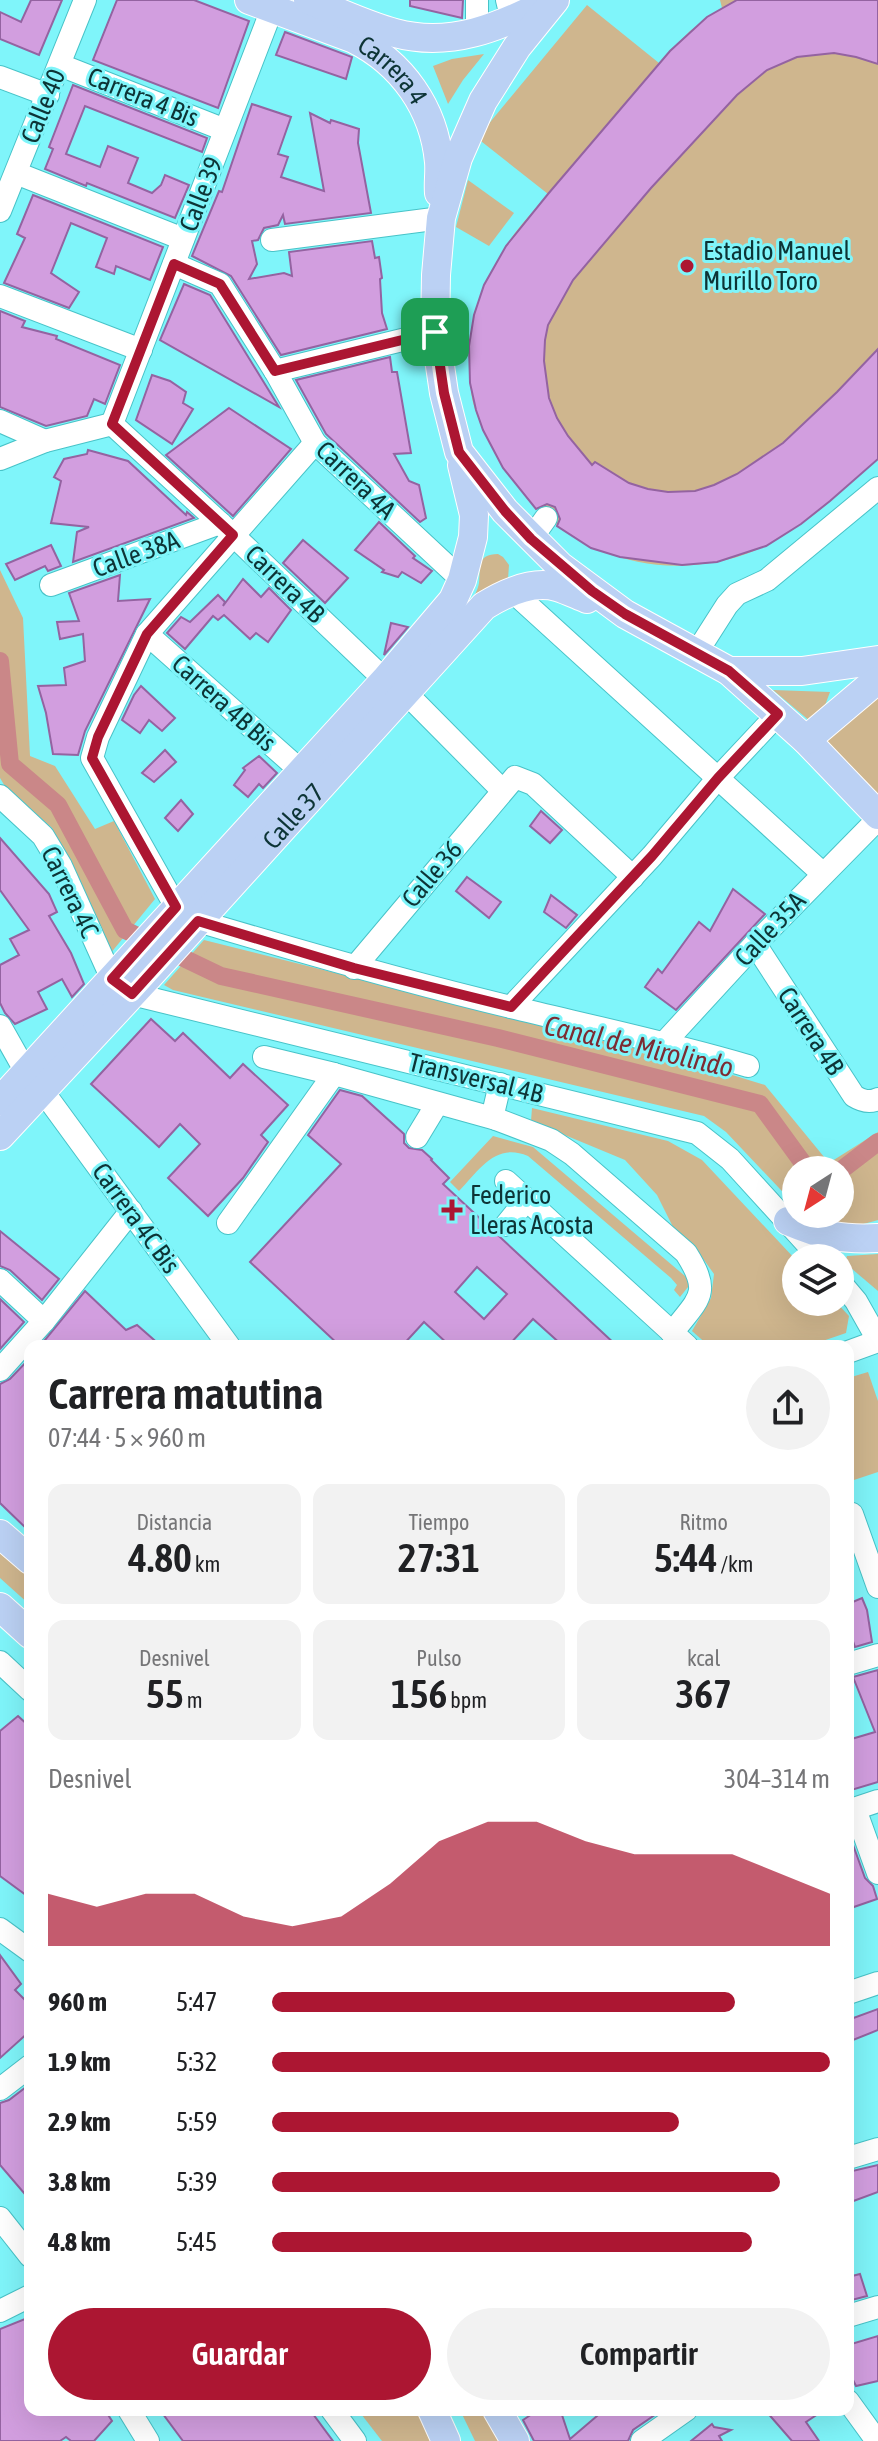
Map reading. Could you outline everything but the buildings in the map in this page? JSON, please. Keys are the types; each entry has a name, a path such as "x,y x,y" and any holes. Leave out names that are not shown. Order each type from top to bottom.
{"main road":[{"name":"Carrera 4","path":"308,0 363,10 397,34 424,38 477,34 509,10 554,0"},
{"name":"Carrera 4","path":"441,218 458,158 483,101 517,47 554,0"},
{"name":"Carrera 4","path":"260,5 370,47 410,84 427,114 436,139 439,164 441,218 435,332 444,393 459,452 489,492 539,528 592,591 625,614 729,671 806,740 878,817"},
{"name":"Calle 37","path":"0,1136 34,1081 396,687 453,600 469,559 474,515 459,452"},
{"name":"Calle 37","path":"183,919 301,771 484,606 512,591 555,586 625,614"},
{"path":"729,671 802,671 878,660"},
{"path":"806,740 878,681"},
{"name":"Calle 37","path":"0,1101 34,1081"},
{"path":"804,1228 818,1234 852,1240 878,1238"},
{"path":"0,1534 24,1555"},
{"path":"0,1607 24,1629"},
{"path":"435,2416 446,2441"},
{"path":"500,2416 515,2441"}],"street":[{"name":"Calle 40","path":"0,211 85,0"},
{"path":"477,0 477,34"},
{"name":"Calle 39","path":"112,424 225,130 260,5"},
{"name":"Carrera 4 Bis","path":"60,65 225,130"},
{"path":"0,77 48,95"},
{"path":"16,173 183,239"},
{"path":"272,240 441,218"},
{"name":"Carrera 4A","path":"174,264 220,284 275,371 315,443 462,580"},
{"path":"0,296 141,350"},
{"path":"275,371 435,332"},
{"path":"0,421 45,441"},
{"path":"0,459 45,441 112,424"},
{"name":"Carrera 4B","path":"112,424 506,786 515,777 533,784 633,877"},
{"path":"315,443 227,529 147,634 98,737 92,758 183,919 354,968 665,1042 748,1066"},
{"path":"697,652 737,594 767,580 878,488"},
{"name":"Calle 38A","path":"51,585 227,529"},
{"path":"512,591 822,873"},
{"name":"Carrera 4B Bis","path":"147,634 301,771"},
{"path":"511,1007 633,877 778,714"},
{"name":"Calle 36","path":"354,968 506,786"},
{"name":"Carrera 4C","path":"0,796 43,836 129,978"},
{"name":"Calle 35A","path":"665,1042 878,817"},
{"name":"Carrera 4B","path":"755,944 854,1096 862,1101 878,1099"},
{"name":"Transversal 4B","path":"129,978 500,1084 697,1133 730,1159 782,1215"},
{"name":"Carrera 4C Bis","path":"0,1026 34,1081 225,1340"},
{"path":"264,1057 496,1119 551,1140 572,1154 686,1253 699,1273 702,1286 679,1339 506,1181"},
{"path":"228,1223 334,1074"},
{"path":"496,1119 493,1114 500,1084"},
{"path":"417,1137 437,1104"},
{"path":"506,1225 527,1199"},
{"path":"27,1340 131,1211"},
{"path":"794,1228 808,1244"},
{"path":"0,1280 44,1321"},
{"path":"854,1299 878,1340 854,1350"},
{"path":"0,1370 24,1343"},
{"path":"854,1524 878,1587"},
{"path":"854,1662 878,1655"},
{"path":"0,1662 24,1684"},
{"path":"854,1809 878,1801"},
{"path":"854,1817 878,1873"},
{"path":"0,1929 24,1947"},
{"path":"854,1991 878,1983"},
{"path":"0,2089 24,2071"},
{"path":"854,2156 878,2149"},
{"path":"0,2218 24,2248"},
{"path":"0,2311 24,2299"},
{"path":"854,2314 878,2307"},
{"path":"854,2409 877,2441"},
{"path":"132,2416 141,2438"},
{"path":"336,2416 355,2441"},
{"path":"642,2441 677,2416"}],"shaded area":[{"name":"Estadio Manuel Murillo Toro","path":"720,0 878,0 878,459 804,522 762,547 716,562 680,566 646,563 614,555 584,542 556,524 531,502 509,475 477,414 472,398 472,376 504,252 514,234 548,194 477,138 587,5 659,63 690,31 722,8"},
{"path":"484,54 448,104 433,66 452,59"},
{"path":"468,180 514,213 489,246 456,227"},
{"path":"498,554 509,565 508,579 471,602 478,586 483,559"},
{"path":"0,570 23,618 30,756 55,766 95,829 114,821 155,899 110,954 52,828 6,788 0,778"},
{"path":"773,690 830,692 817,727"},
{"path":"878,694 878,799 827,741"},
{"path":"204,940 690,1062 765,1085 823,1156 782,1156 782,1191 726,1132 704,1116 173,990 164,985"},
{"path":"532,1108 668,1141 702,1160 782,1245 782,1316 849,1316 846,1333 826,1340 702,1340 692,1331 711,1298 714,1274 699,1253 675,1231 657,1195 625,1160 531,1121"},
{"path":"878,1132 878,1220 854,1225 854,1156 840,1156"},
{"path":"493,1136 533,1147 692,1282 680,1297 674,1290 677,1285 671,1278 528,1156 507,1152 498,1155 489,1160 459,1191 450,1182"},
{"path":"878,1254 878,1291 854,1271 854,1256"},
{"path":"868,1372 878,1401 878,1472 854,1480 854,1376"},
{"path":"0,1544 24,1566 24,1600 0,1578"},
{"path":"363,2416 428,2416 440,2441 382,2441"},
{"path":"463,2416 492,2416 508,2441 475,2441"}],"waterway":[{"name":"Canal de Mirolindo","path":"0,661 10,764 58,805 125,930 221,976 498,1038 760,1104 798,1156"},
{"name":"Canal de Mirolindo","path":"854,1160 878,1142"}],"place":[{"name":"Estadio Manuel Murillo Toro","path":"687,266"},
{"name":"Federico Lleras Acosta","path":"452,1210"}],"route":[{"path":"174,264 220,284 275,371 435,332 444,393 459,452 505,511 560,566 592,591 625,614 729,671 778,714 718,778 652,856 511,1007 354,968 198,921 132,994 112,979 176,907 92,758 98,737 147,634 233,535 112,424 174,264"}]}
